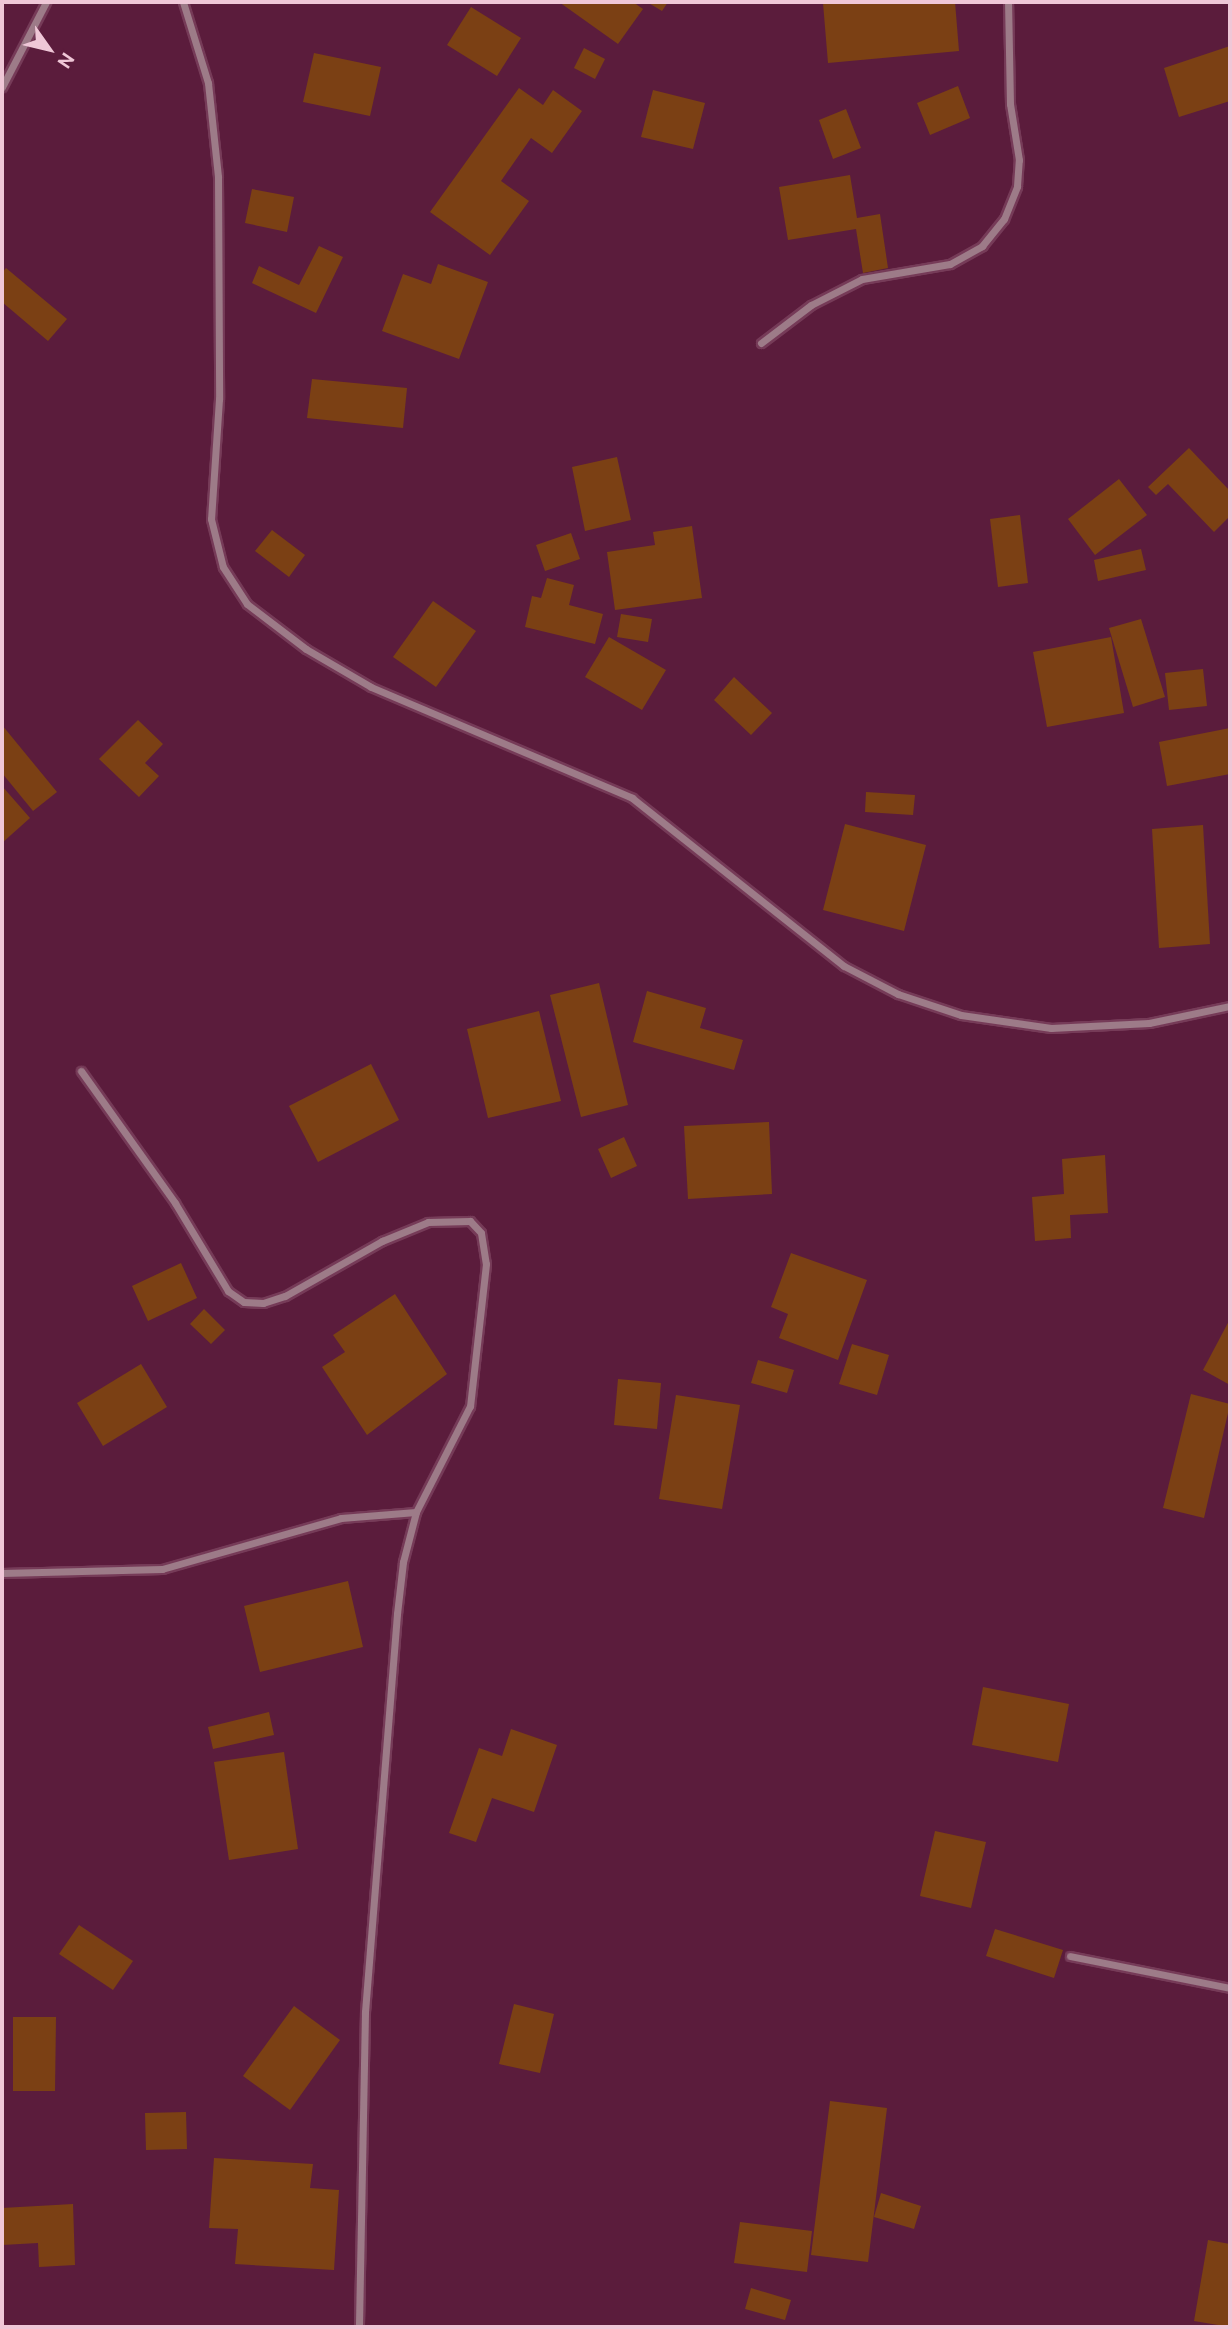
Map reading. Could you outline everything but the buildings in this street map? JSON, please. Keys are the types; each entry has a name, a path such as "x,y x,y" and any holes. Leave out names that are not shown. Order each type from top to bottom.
{"street":[{"path":"2,87 46,2"},
{"path":"183,2 208,83 218,177 219,399 211,519 223,567 247,604 306,649 371,687 632,798 844,966 898,994 961,1015 1051,1028 1149,1023 1230,1006"},
{"path":"761,343 811,305 862,279 950,264 982,246 1004,219 1017,186 1019,160 1010,104 1008,2"},
{"path":"81,1071 175,1203 228,1291 244,1302 263,1303 285,1296 382,1241 428,1222 470,1221 481,1233 486,1264 470,1406 416,1512 403,1562 397,1614 365,2012 359,2327"},
{"path":"2,1573 162,1569 341,1518 416,1512"},
{"path":"1070,1956 1230,1987"}]}
